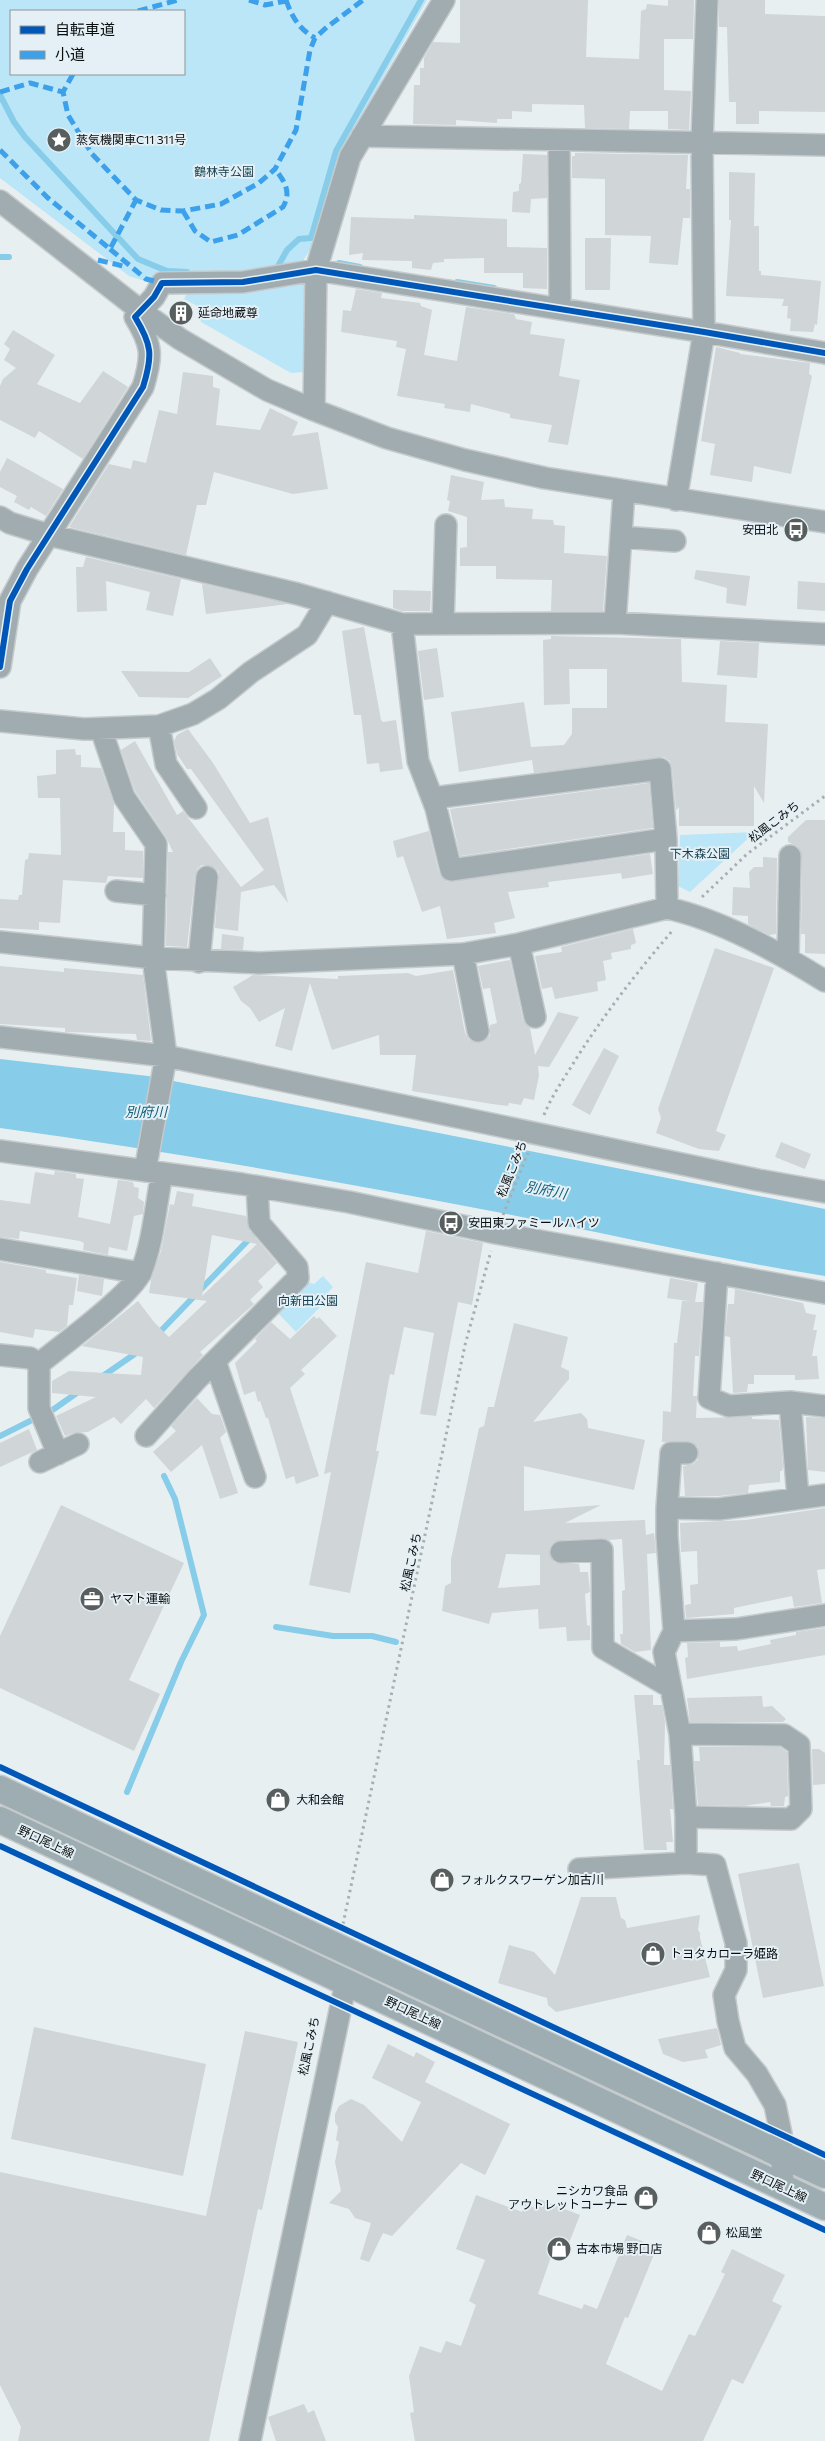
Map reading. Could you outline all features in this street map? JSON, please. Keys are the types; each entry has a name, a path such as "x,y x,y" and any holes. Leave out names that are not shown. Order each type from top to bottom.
{"main road":[{"path":"0,1789 825,2175"},
{"name":"野口尾上線","path":"0,1820 825,2207"}],"street":[{"path":"314,410 316,270 350,157 444,0"},
{"path":"676,500 704,326 702,143 707,0"},
{"path":"362,136 825,145"},
{"path":"559,140 560,302"},
{"path":"0,201 141,311 180,339 267,390 314,410 387,438 465,460 546,478 825,522"},
{"path":"0,667 10,602 27,569 143,386 150,367 149,339 135,317 154,297 162,283 244,282 316,270 560,302 704,326 825,353"},
{"path":"615,623 624,491"},
{"path":"0,517 10,523 49,535 206,571 327,602 402,624 615,623 825,634"},
{"path":"443,624 446,525"},
{"path":"620,537 675,541"},
{"path":"0,720 101,729 159,726 193,714 218,699 251,672 307,635 327,602"},
{"path":"402,624 418,761 433,798 450,870 666,839"},
{"path":"159,726 166,764 196,808"},
{"path":"39,1364 128,1291 141,1273 146,1256 166,1056 152,958 156,844 124,797 101,729"},
{"path":"433,798 660,769 666,839 667,908"},
{"path":"788,958 790,856"},
{"path":"198,962 207,877"},
{"path":"116,891 155,896"},
{"path":"0,942 25,943 198,962 259,963 462,954 519,944 667,908 688,912 788,958 825,981"},
{"path":"519,944 535,1017"},
{"path":"462,954 478,1031"},
{"path":"0,1036 166,1056 536,1134 825,1192"},
{"path":"0,1151 257,1186 349,1202 496,1233 825,1293"},
{"path":"146,1436 215,1361 298,1278 297,1267 258,1223 257,1186"},
{"path":"0,1249 141,1273"},
{"path":"717,1273 709,1398 729,1406 790,1402 825,1406"},
{"path":"0,1355 30,1358 39,1364"},
{"path":"215,1361 255,1477"},
{"path":"39,1364 42,1416 49,1458 78,1444"},
{"path":"790,1402 798,1497"},
{"path":"686,1863 686,1817 680,1734 664,1652 674,1631 667,1536 671,1453 688,1453"},
{"path":"667,1508 719,1509 777,1503 798,1497 825,1495"},
{"path":"561,1552 602,1550 603,1648 670,1687"},
{"path":"674,1631 736,1629 825,1615"},
{"path":"680,1734 784,1735 799,1745 801,1809 791,1819 686,1817"},
{"path":"579,1869 686,1863 715,1865 736,1943 736,1970 724,1995 728,2021 735,2048 757,2074 775,2105 781,2134 783,2188"},
{"path":"250,2441 346,1982"}],"path":[{"path":"333,1924 351,1932"}],"green space":[{"name":"鶴林寺公園","path":"0,0 427,0 341,152 314,243 298,269 145,281 129,276 0,178"},
{"path":"309,278 305,372 291,373 201,322 199,307 184,299 189,290 259,290"},
{"name":"下木森公園","path":"755,832 690,892 678,886 680,835"},
{"name":"向新田公園","path":"323,1276 333,1287 321,1300 319,1308 296,1332 277,1312 308,1282 314,1284"}],"water":[{"name":"別府川","path":"0,1059 148,1076 825,1209 825,1276 304,1176 183,1155 0,1128"}],"building":[{"path":"460,0 588,0 586,57 639,59 641,11 646,9 647,4 668,6 668,0 694,0 693,39 664,39 664,90 691,91 689,130 668,129 668,111 630,111 629,129 585,128 584,105 532,104 532,112 512,111 512,119 497,119 497,123 456,120 456,125 413,124 414,85 420,85 420,68 424,68 424,58 433,42 460,43"},
{"path":"719,0 765,0 765,14 825,16 825,112 759,111 759,124 736,124 736,102 729,102 727,27 719,27"},
{"path":"575,153 688,155 686,189 690,189 690,218 683,218 678,265 649,263 651,236 605,235 605,179 572,178 572,156 575,156"},
{"path":"523,154 547,155 547,198 531,199 530,213 512,212 513,192 519,191 519,184 521,183"},
{"path":"729,172 755,173 754,226 759,226 759,271 761,271 761,275 821,281 817,325 815,324 813,332 790,331 791,319 787,318 788,306 782,306 784,299 726,296 731,220 729,220"},
{"path":"414,215 507,219 507,247 547,248 547,289 523,288 523,273 484,273 484,258 444,259 444,262 433,263 431,270 412,268 412,261 362,260 363,253 349,255 351,217 414,219"},
{"path":"585,238 611,238 610,290 585,290"},
{"path":"356,289 382,293 381,298 420,303 421,306 432,310 424,355 457,361 466,307 514,314 516,319 532,322 530,334 565,339 559,376 580,380 568,445 548,442 552,425 510,418 510,414 471,404 470,412 444,408 445,404 397,396 406,349 396,347 397,341 341,332 343,310 351,311"},
{"path":"13,330 55,355 37,384 80,403 103,371 128,387 83,459 39,431 35,438 0,420 0,386 3,379 16,368 4,360 10,349 4,344"},
{"path":"716,347 740,354 810,363 809,374 812,376 791,474 754,466 752,482 710,475 715,444 701,441"},
{"path":"183,372 213,376 213,387 220,389 216,425 260,430 270,408 298,422 292,436 318,432 328,489 293,494 214,472 206,505 197,505 186,555 69,527 109,464 131,469 133,460 146,463 159,410 177,414"},
{"path":"7,458 63,489 46,516 31,507 29,510 14,502 17,496 0,487 0,472"},
{"path":"451,475 484,482 481,500 504,499 505,507 533,509 532,519 553,520 554,525 565,526 564,553 607,556 603,611 551,611 552,580 496,579 496,566 460,566 460,548 467,547 467,517 448,511 450,501 447,500"},
{"path":"86,557 181,579 173,616 146,610 150,592 106,581 107,611 77,612 76,567 83,567"},
{"path":"696,570 750,576 746,606 726,603 727,588 694,579"},
{"path":"798,581 825,583 825,611 797,609"},
{"path":"202,584 288,604 206,614"},
{"path":"393,590 431,591 430,611 402,611 393,608"},
{"path":"364,627 381,720 383,722 396,720 403,769 380,772 379,763 367,764 361,715 354,715 342,631"},
{"path":"551,636 681,639 682,682 727,685 725,722 768,724 764,803 754,786 754,826 679,826 679,807 676,810 672,767 670,761 664,757 534,773 532,760 459,772 451,712 524,702 531,747 564,745 572,734 572,708 607,708 607,669 569,669 570,704 544,705 543,640 551,639"},
{"path":"720,641 759,643 757,678 717,675"},
{"path":"437,648 444,697 424,700 418,651"},
{"path":"210,658 222,676 188,698 139,697 121,671 189,672"},
{"path":"188,729 213,763 250,823 268,817 288,903 274,885 241,892 238,931 215,928 219,872 214,867 202,865 197,869 195,876 187,947 166,946 168,852 173,852 166,837 135,791 121,750 135,741 177,815 183,811 241,887 264,870 191,769 187,769 177,754 174,741 177,735"},
{"path":"75,749 76,755 81,755 81,767 101,768 114,804 113,832 125,832 125,850 143,851 143,878 108,876 106,883 63,880 60,923 39,922 39,930 0,928 0,899 18,900 19,895 22,895 25,860 28,859 29,853 61,855 60,798 38,798 37,776 56,774 56,750"},
{"path":"649,783 653,828 460,856 450,809"},
{"path":"806,820 825,820 825,954 805,953 805,934 801,934 802,856 797,846 788,842 788,837"},
{"path":"429,831 439,873 447,882 650,854 653,874 622,879 621,873 548,882 549,887 508,892 515,918 494,923 496,933 447,939 440,906 422,912 403,856 397,858 393,841"},
{"path":"763,857 777,858 776,934 769,935 748,924 748,916 732,915 733,887 750,888 749,872 754,867 763,867"},
{"path":"633,929 636,943 631,945 631,949 611,953 612,959 603,961 606,980 597,982 598,991 555,999 552,987 542,989 535,956 562,952 561,947"},
{"path":"222,934 244,937 243,950 221,949"},
{"path":"715,948 774,968 716,1131 726,1135 719,1151 699,1149 656,1133 661,1118 658,1109"},
{"path":"510,960 523,1020 530,1028 535,1055 558,1012 579,1017 549,1067 538,1066 539,1075 534,1100 524,1098 521,1105 509,1103 508,1106 492,1104 412,1091 416,1055 380,1055 379,1035 332,1050 310,983 292,1051 275,1046 285,1008 259,1022 250,1008 241,1001 233,987 253,975 338,979 338,976 408,973 416,976 453,970 465,1033 469,1040 480,1043 490,1036 490,1025 497,1023 490,988 483,989 478,966"},
{"path":"0,966 64,972 64,968 143,975 151,1041 137,1040 136,1034 65,1032 65,1028 0,1024"},
{"path":"604,1048 619,1056 590,1115 572,1105"},
{"path":"781,1142 811,1154 805,1169 775,1157"},
{"path":"55,1171 76,1174 76,1178 84,1179 78,1217 110,1224 118,1180 133,1182 134,1187 139,1188 138,1198 144,1202 143,1214 134,1216 127,1251 109,1247 108,1255 83,1250 84,1243 80,1241 20,1231 19,1239 0,1237 0,1200 30,1204 35,1172 54,1175"},
{"path":"177,1191 194,1194 192,1206 246,1216 250,1231 277,1263 258,1281 263,1287 250,1300 254,1304 200,1352 203,1355 154,1408 146,1399 121,1424 114,1417 88,1432 73,1433 65,1436 56,1416 96,1397 52,1393 52,1381 69,1371 141,1375 143,1357 82,1346 138,1301 154,1322 169,1337 207,1301 149,1293 151,1280 161,1251 170,1204 174,1205","holes":["212,1235 257,1244 202,1296"]},
{"path":"426,1231 483,1243 472,1305 458,1302 436,1416 420,1414 434,1333 404,1327 394,1375 390,1374 376,1451 379,1451 350,1593 309,1585 331,1472 324,1474 366,1262 418,1273"},
{"path":"0,1262 46,1270 46,1273 77,1278 73,1305 69,1305 67,1326 59,1332 35,1329 33,1338 0,1332"},
{"path":"79,1275 104,1279 102,1296 77,1291"},
{"path":"670,1278 698,1283 695,1302 667,1298"},
{"path":"735,1289 803,1303 806,1313 816,1315 813,1330 817,1330 812,1356 817,1356 819,1379 795,1380 795,1375 754,1375 754,1384 748,1384 747,1392 733,1393 730,1337 725,1336 728,1304 734,1304"},
{"path":"682,1301 703,1302 699,1356 695,1356 693,1396 697,1396 696,1418 752,1417 752,1419 779,1420 783,1466 782,1471 780,1471 780,1482 749,1485 748,1493 718,1496 685,1496 683,1466 693,1464 698,1460 698,1447 687,1441 662,1442 663,1411 671,1412 674,1343 677,1343"},
{"path":"314,1316 317,1319 319,1317 337,1336 301,1370 305,1374 290,1388 319,1476 296,1484 294,1476 286,1479 268,1418 266,1418 260,1401 258,1402 255,1391 244,1395 235,1363 257,1341 255,1339 271,1322 290,1339"},
{"path":"514,1323 568,1337 561,1367 569,1371 569,1379 533,1422 581,1413 587,1419 588,1428 645,1440 634,1490 524,1466 524,1511 601,1505 565,1523 645,1520 646,1535 654,1533 656,1553 647,1554 651,1650 635,1652 621,1644 620,1634 623,1634 622,1591 625,1590 622,1539 560,1540 554,1542 550,1547 549,1553 555,1563 579,1564 580,1572 588,1572 590,1592 585,1594 587,1625 590,1626 590,1640 567,1641 566,1627 539,1629 538,1609 492,1613 489,1624 442,1611 445,1586 451,1583 451,1559 479,1428 484,1426 488,1407 494,1407","holes":["506,1554 540,1555 540,1585 498,1588"]},
{"path":"197,1398 212,1414 220,1415 226,1432 220,1438 238,1493 220,1499 202,1445 171,1472 153,1452 176,1431 171,1426"},
{"path":"806,1417 825,1418 825,1472 808,1470"},
{"path":"29,1429 37,1450 0,1467 0,1443"},
{"name":"ヤマト運輸","path":"61,1505 184,1563 129,1680 160,1694 134,1751 0,1688 0,1636"},
{"path":"825,1508 825,1569 817,1570 822,1603 794,1607 792,1596 734,1608 734,1614 686,1618 685,1605 691,1604 690,1585 698,1584 697,1551 681,1552 680,1523 746,1520"},
{"path":"825,1628 825,1655 687,1679 685,1658 688,1657 687,1643 720,1642 720,1647 737,1646 738,1651 771,1644 770,1640 796,1635 796,1632"},
{"path":"634,1695 653,1695 653,1705 662,1705 665,1722 664,1765 670,1765 673,1809 670,1809 673,1842 666,1842 667,1850 644,1850 637,1760 640,1760"},
{"path":"762,1696 763,1707 772,1706 786,1719 783,1722 690,1722 687,1698"},
{"path":"699,1747 780,1747 787,1752 788,1796 785,1797 784,1806 771,1806 770,1802 744,1806 698,1805 694,1761 700,1761"},
{"path":"812,1749 819,1749 825,1753 825,1784 813,1785"},
{"path":"799,1863 824,1986 763,1998 738,1874"},
{"path":"581,1897 616,1897 621,1918 625,1920 627,1928 700,1915 698,1930 710,1977 556,2012 548,2005 547,1998 498,1983 509,1945 534,1952 555,1975"},
{"path":"34,2027 206,2064 183,2176 11,2139"},
{"path":"717,2028 721,2045 705,2050 708,2058 683,2062 663,2054 658,2039"},
{"path":"245,2031 298,2042 262,2210 258,2209 209,2441 18,2441 21,2427 0,2385 0,2172 206,2216"},
{"path":"388,2044 414,2057 416,2052 435,2062 425,2082 510,2124 485,2175 461,2163 392,2236 383,2233 369,2262 360,2259 371,2223 355,2218 349,2209 329,2203 341,2191 335,2162 339,2142 336,2140 338,2127 335,2122 335,2114 339,2106 351,2099 364,2105 402,2142 421,2102 372,2078"},
{"path":"476,2195 522,2212 525,2204 535,2208 539,2199 580,2215 563,2258 552,2254 538,2294 582,2309 584,2304 597,2309 627,2235 657,2247 628,2318 625,2317 606,2364 662,2391 689,2334 695,2336 725,2274 721,2272 732,2249 785,2275 772,2301 782,2306 743,2384 732,2379 703,2441 415,2441 410,2413 414,2412 409,2376 420,2346 441,2353 446,2341 461,2346 476,2305 469,2301 485,2260 456,2249"},
{"path":"304,2404 308,2413 314,2410 326,2441 276,2441 268,2417"}],"waterway":[{"path":"272,269 277,268 287,250 299,239 311,238 336,151 421,0"},
{"path":"0,95 14,122 25,137 138,259 167,271 187,272"},
{"path":"0,257 9,257"},
{"path":"339,263 360,267"},
{"path":"457,282 494,288"},
{"path":"156,1336 254,1234"},
{"path":"100,1378 139,1351"},
{"path":"0,1436 54,1409 81,1390"},
{"path":"127,1792 181,1662 204,1615 175,1499 164,1476"},
{"path":"276,1627 333,1636 372,1636 396,1642"}],"marked path":[{"path":"142,10 178,0"},
{"path":"249,0 265,5 286,1"},
{"path":"286,0 297,22 315,38"},
{"path":"72,75 63,92 68,115 92,154 136,200 161,210 183,211 221,204 259,183 275,169 296,130 310,50 315,38 363,0"},
{"path":"0,92 30,83 63,92"},
{"path":"0,150 48,198 110,249 136,200"},
{"path":"183,211 195,231 211,242 238,235 283,207 287,191 284,182 275,169"},
{"path":"110,249 146,279 162,283"},
{"path":"98,260 127,267"}],"cycle path":[{"path":"0,667 10,601 27,569 143,387 148,366 149,350 145,335 135,317 154,297 162,283 243,282 316,270 825,353"},
{"path":"0,1767 825,2155"},
{"path":"0,1846 825,2230"}],"place":[{"name":"蒸気機関車C11 311号","path":"59,140"},
{"name":"延命地蔵尊","path":"181,313"},
{"name":"安田北","path":"796,530"},
{"name":"安田東ファミールハイツ","path":"451,1223"},
{"name":"ヤマト運輸","path":"92,1599"},
{"name":"大和会館","path":"278,1800"},
{"name":"フォルクスワーゲン加古川","path":"442,1880"},
{"name":"トヨタカローラ姫路","path":"653,1954"},
{"name":"ニシカワ食品 アウトレットコーナー","path":"646,2198"},
{"name":"松風堂","path":"709,2233"},
{"name":"古本市場 野口店","path":"559,2249"}]}
